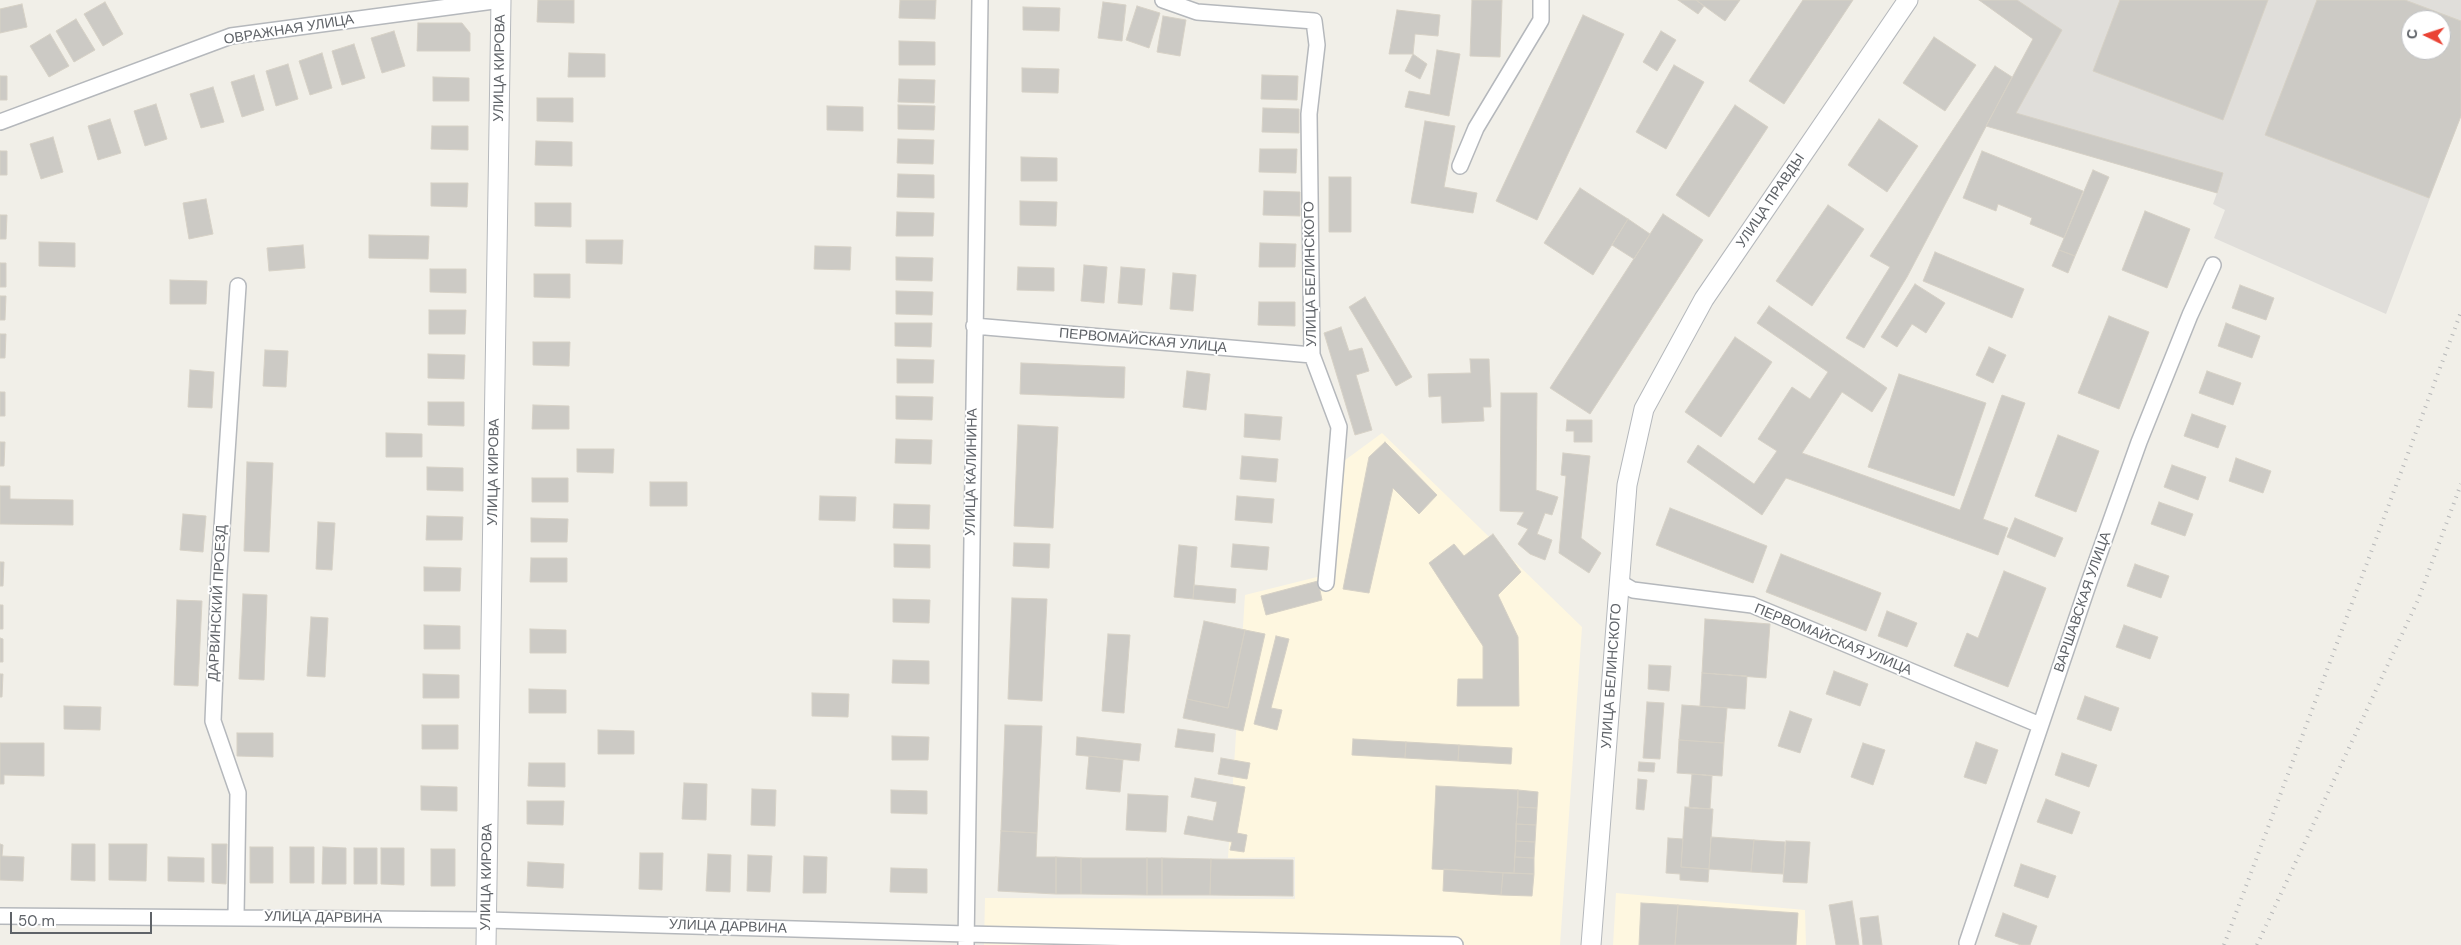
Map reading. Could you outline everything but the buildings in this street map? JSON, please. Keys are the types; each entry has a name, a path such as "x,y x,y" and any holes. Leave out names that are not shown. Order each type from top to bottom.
{"street":[{"name":"ОВРАЖНАЯ УЛИЦА","path":"0,122 231,36 501,0"},
{"name":"УЛИЦА КИРОВА","path":"486,945 501,0"},
{"name":"УЛИЦА КАЛИНИНА","path":"966,940 980,0"},
{"name":"УЛИЦА БЕЛИНСКОГО","path":"1163,0 1197,12 1314,21 1317,45 1308,114 1312,356 1339,427 1326,583"},
{"path":"1460,166 1476,128 1541,20 1541,0"},
{"name":"УЛИЦА ПРАВДЫ","path":"1644,409 1704,299 1908,0"},
{"name":"ВАРШАВСКАЯ УЛИЦА","path":"1967,943 2040,725 2139,442 2190,314 2213,265"},
{"name":"ДАРВИНСКИЙ ПРОЕЗД","path":"236,916 238,793 213,721 219,573 238,286"},
{"name":"ПЕРВОМАЙСКАЯ УЛИЦА","path":"974,326 1312,356"},
{"name":"УЛИЦА БЕЛИНСКОГО","path":"1591,945 1627,485 1644,409"},
{"name":"ПЕРВОМАЙСКАЯ УЛИЦА","path":"1618,582 1633,590 1752,605 2040,725"},
{"name":"УЛИЦА ДАРВИНА","path":"0,916 236,916 486,920 966,940 1455,945"}],"shaded area":[{"path":"1979,0 2461,0 2461,116 2386,314 2214,238 2225,210 2213,204 2217,193 1986,126 2033,39"},
{"path":"1382,433 1582,627 1560,945 984,945 985,898 1295,899 1295,857 1228,858 1245,595 1329,574 1337,466"},
{"path":"1616,893 1805,910 1806,945 1613,945"}],"railway":[{"path":"2224,945 2461,312"},
{"path":"2257,945 2418,600 2461,484"}]}
